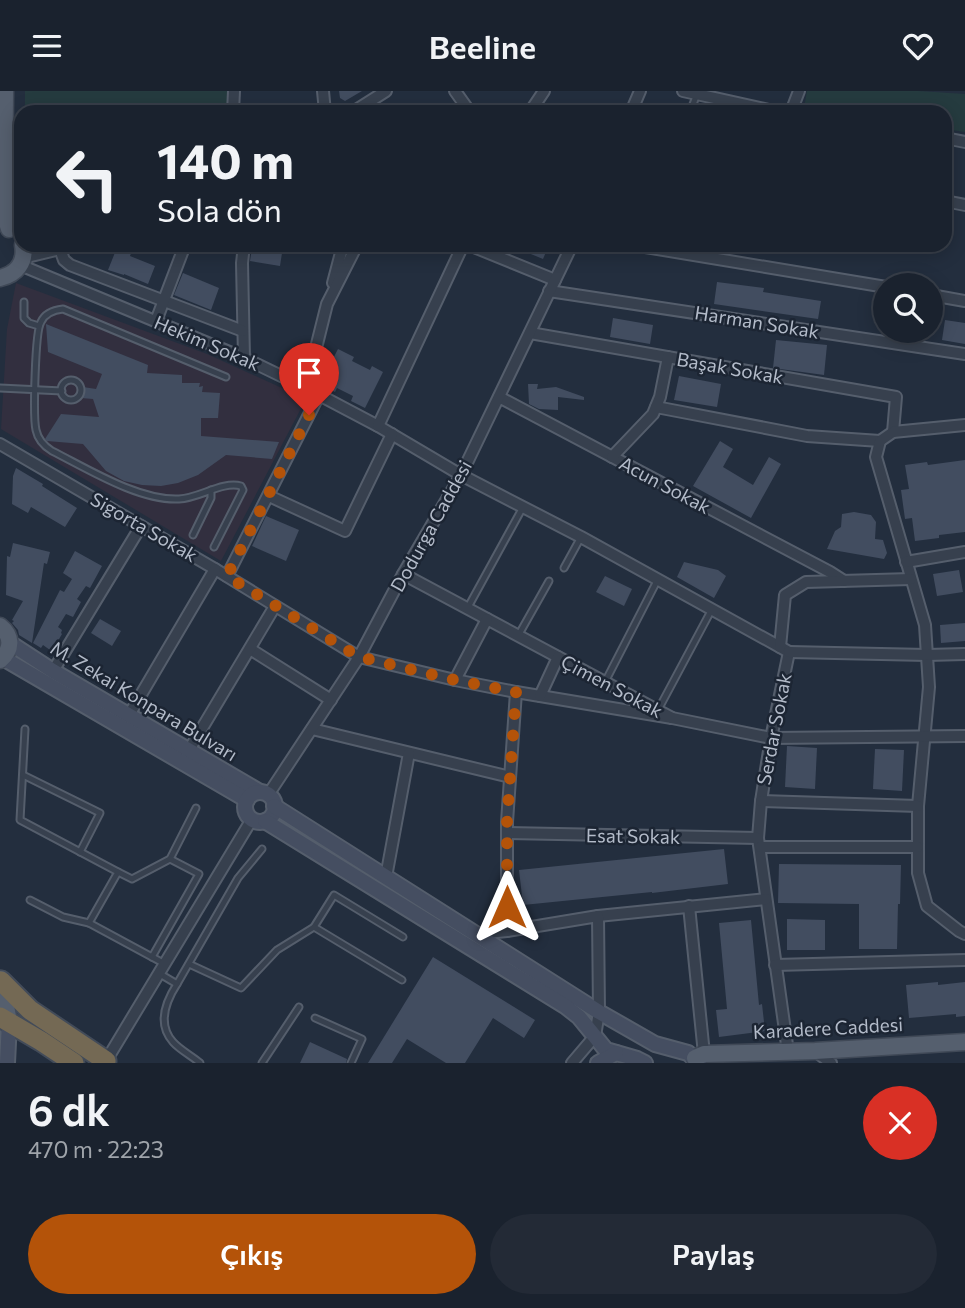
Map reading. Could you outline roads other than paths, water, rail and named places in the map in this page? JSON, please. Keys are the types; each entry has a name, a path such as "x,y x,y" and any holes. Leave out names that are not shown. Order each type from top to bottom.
{"highway":[{"path":"1,981 30,1010 105,1062"},
{"path":"5,1019 74,1063"}],"main road":[{"path":"4,92 13,169 4,228"},
{"path":"0,293 3,277 16,270 22,252"},
{"path":"0,626 5,630 4,654"},
{"name":"M. Zekai Konpara Bulvarı","path":"4,654 53,671 189,750 268,798 386,877 655,1044 705,1058"},
{"name":"M. Zekai Konpara Bulvarı","path":"4,654 247,800"},
{"path":"258,820 271,816 268,798 252,794 247,800 245,810 258,820 565,1006 579,1017 595,1036 606,1050 609,1060 637,1059 645,1063"},
{"path":"0,975 7,1063"},
{"name":"Karadere Caddesi","path":"705,1058 965,1042"}],"street":[{"path":"364,105 386,91"},
{"path":"683,91 731,96 757,105"},
{"name":"Hekim Sokak","path":"22,252 82,291 244,358 306,388 378,426 461,475"},
{"path":"64,252 64,260 70,265 243,331"},
{"path":"156,321 182,252"},
{"path":"244,252 244,358"},
{"path":"306,388 341,252"},
{"path":"327,304 353,252"},
{"path":"378,426 460,252"},
{"path":"486,252 555,280"},
{"name":"Dodurga Caddesi","path":"268,798 359,657 403,574 461,475 569,252"},
{"path":"675,252 873,285"},
{"path":"82,291 90,273"},
{"name":"Harman Sokak","path":"549,291 965,353"},
{"path":"943,297 965,301"},
{"name":"Başak Sokak","path":"530,333 896,397 893,432"},
{"path":"612,457 653,414 660,397 668,357"},
{"path":"227,576 319,395"},
{"name":"Acun Sokak","path":"499,397 844,581"},
{"path":"656,407 807,436 880,441 893,432 965,425"},
{"path":"269,496 345,531 392,434"},
{"path":"880,441 876,457 925,625 929,687 918,806 918,873 927,906 965,934"},
{"name":"Sigorta Sokak","path":"0,444 227,576 359,657 516,692 672,717"},
{"name":"Serdar Sokak","path":"461,475 581,537 785,649 761,801 759,843 788,1052"},
{"path":"53,671 141,526"},
{"path":"906,562 965,552"},
{"path":"129,715 215,569"},
{"name":"Çimen Sokak","path":"403,574 672,717 771,738 965,736"},
{"path":"911,579 806,582 785,595 785,649 965,654"},
{"path":"189,750 275,606"},
{"path":"455,680 486,619"},
{"path":"250,649 331,700"},
{"path":"540,696 558,657"},
{"path":"507,931 510,777 516,692"},
{"path":"312,729 510,777"},
{"path":"386,877 409,753"},
{"path":"761,801 918,806"},
{"path":"105,1062 258,820"},
{"name":"Esat Sokak","path":"508,833 918,847"},
{"path":"477,934 598,916 766,899"},
{"path":"690,906 705,1058"},
{"path":"572,1063 595,1036 599,1011 598,916"},
{"path":"775,965 965,960"},
{"path":"815,1051 831,1063"}],"lane":[{"path":"693,105 697,94"},
{"path":"24,302 24,318 27,322 39,326"},
{"path":"214,547 243,491 242,486 235,484 188,498 149,496 52,451 42,442 37,433 35,417 39,326 48,313 63,309 226,377"},
{"path":"0,388 62,391"},
{"path":"193,535 211,498 211,490"},
{"path":"467,609 523,507"},
{"path":"564,568 581,537"},
{"path":"605,682 658,579"},
{"path":"518,636 549,581"},
{"path":"659,710 712,610"},
{"path":"25,729 20,820 132,879 170,859 196,808"},
{"path":"23,775 100,813 80,852"},
{"path":"201,1063 173,1042 165,1025 165,1006 238,877 262,849"},
{"path":"152,957 199,874 170,859"},
{"path":"89,923 118,872"},
{"path":"189,964 241,988 277,950 314,927 334,895 403,937"},
{"path":"30,900 63,917 89,923 152,957 177,984"},
{"path":"314,927 402,980"},
{"path":"262,1063 299,1007"},
{"path":"315,1018 362,1039 351,1063"}]}
